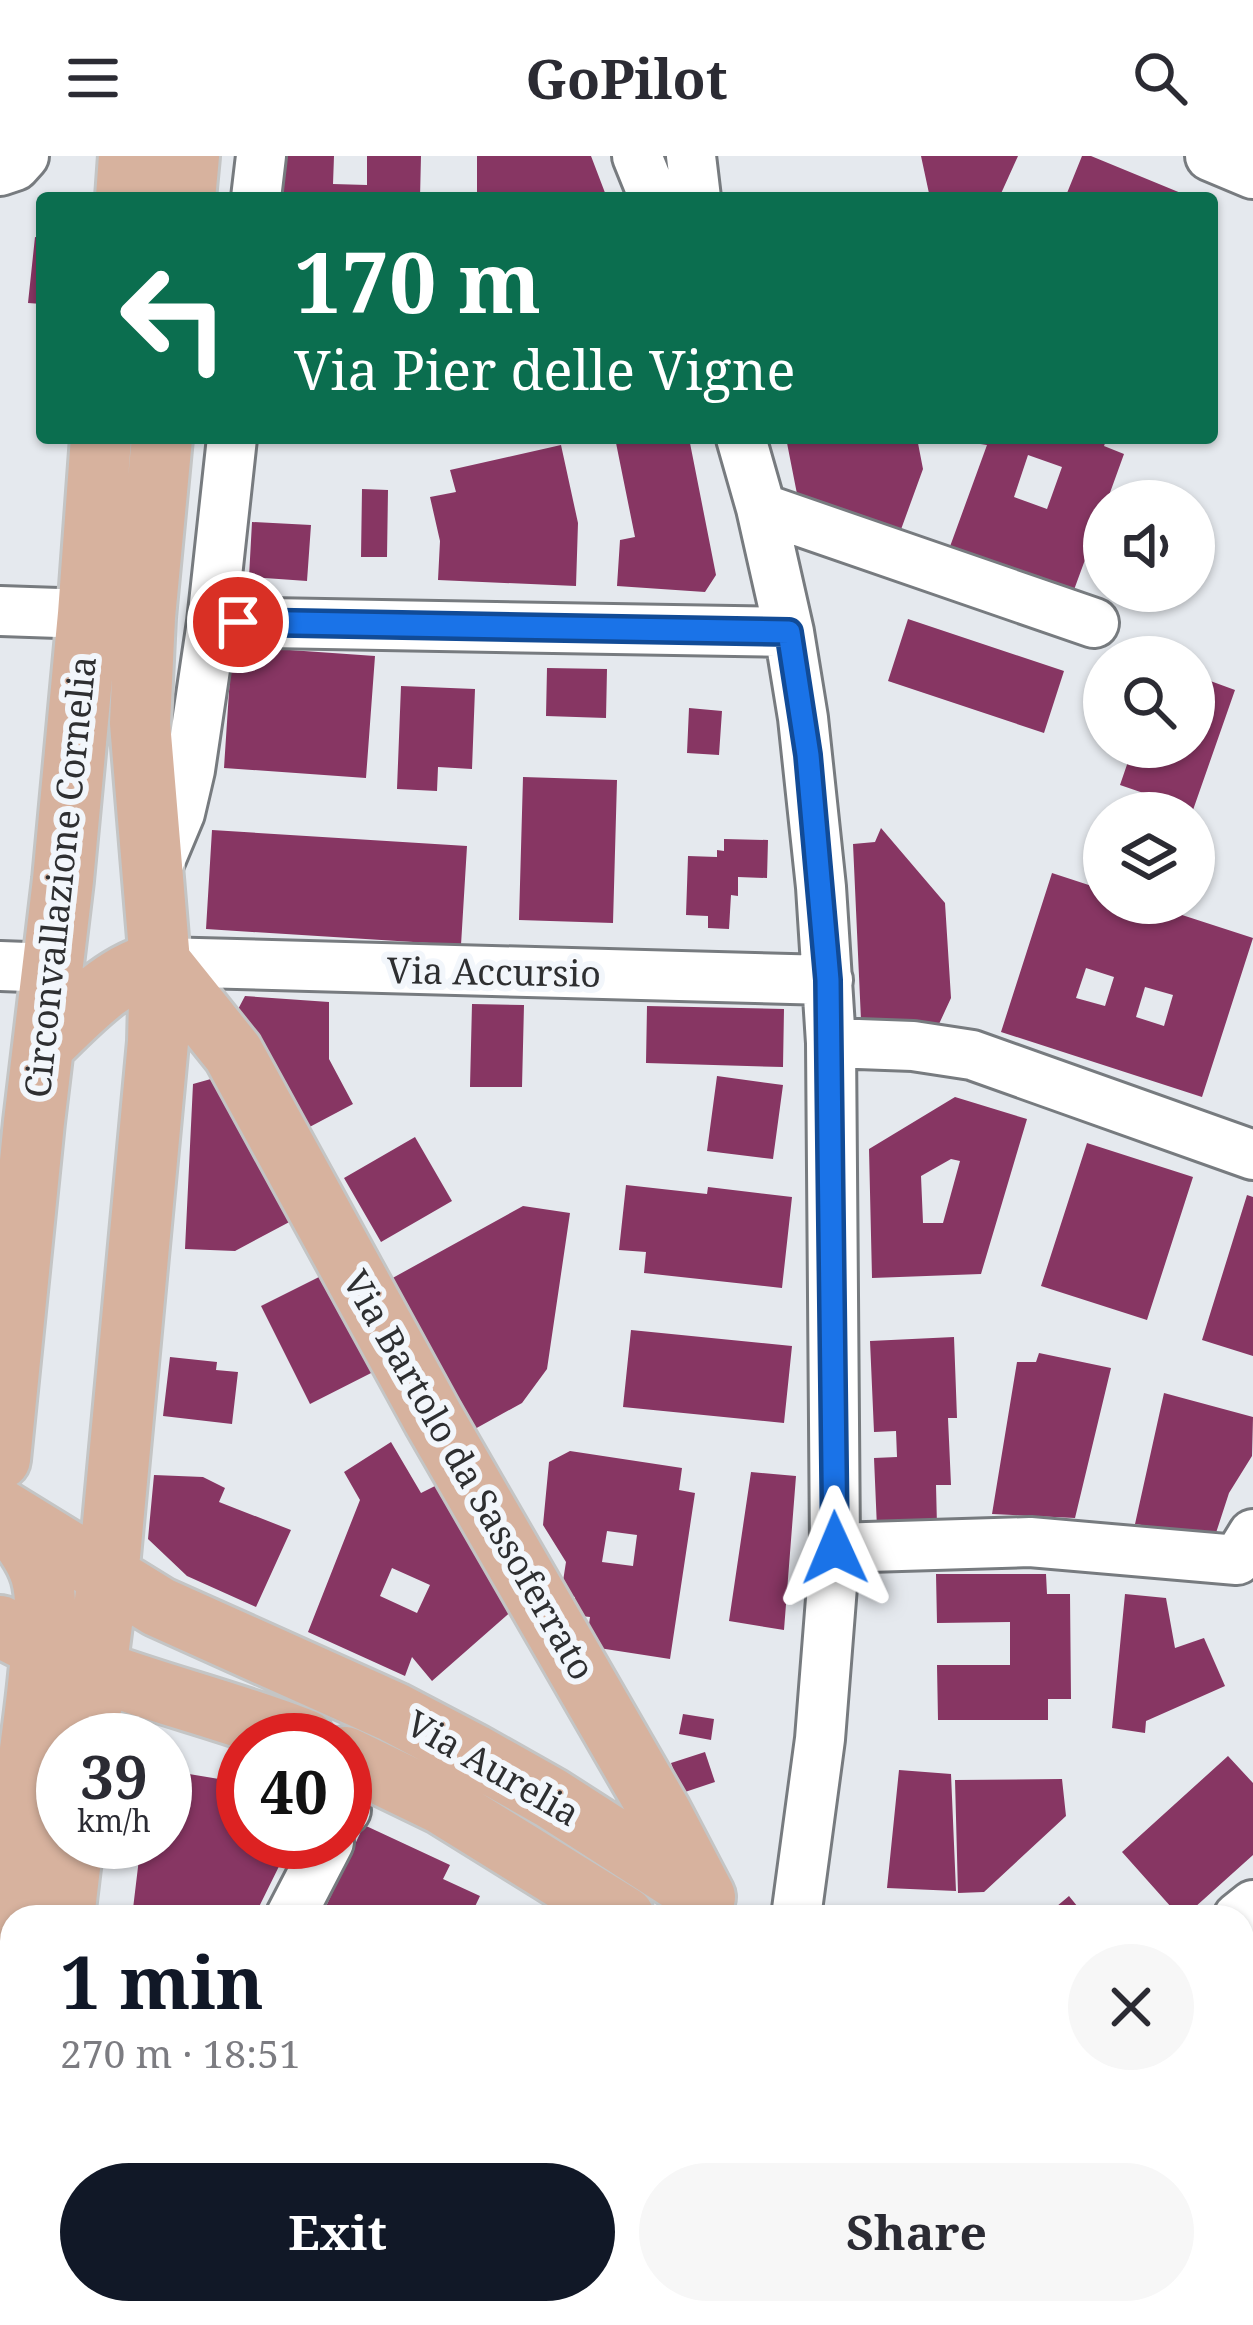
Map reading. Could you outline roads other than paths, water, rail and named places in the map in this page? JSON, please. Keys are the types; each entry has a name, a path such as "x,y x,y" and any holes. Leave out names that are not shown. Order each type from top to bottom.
{"main road":[{"path":"127,192 130,156"},
{"path":"186,192 189,156"},
{"name":"Circonvallazione Cornelia","path":"0,1459 44,1045 27,967 88,614 101,444"},
{"name":"Circonvallazione Cornelia","path":"91,1713 158,1042 160,962 140,723 161,444"},
{"path":"44,1045 100,992 160,962"},
{"name":"Via Bartolo da Sassoferrato","path":"160,962 233,1053 433,1418 661,1814 720,1905"},
{"path":"0,1510 41,1574 44,1596 21,1637 35,1720 9,1905"},
{"name":"Via Aurelia","path":"0,1510 159,1607 393,1712 453,1744 551,1798 718,1905"},
{"path":"21,1637 97,1673 228,1713"},
{"name":"Via Aurelia","path":"372,1770 442,1804 605,1905"},
{"path":"65,1905 70,1869"}],"street":[{"path":"0,171 15,166 24,156"},
{"path":"257,192 261,156"},
{"path":"637,156 652,192"},
{"path":"691,156 695,192"},
{"path":"1210,156 1253,174"},
{"name":"Circonvallazione Cornelia","path":"154,875 186,792 212,622 231,444"},
{"path":"743,444 789,632 808,755 831,1043 835,1548 820,1739 798,1905"},
{"path":"761,508 1094,623"},
{"path":"0,611 88,614"},
{"path":"212,622 789,632"},
{"name":"Via Accursio","path":"160,962 828,980"},
{"path":"831,1043 913,1046 972,1055 1253,1155"},
{"path":"835,1548 1030,1542 1245,1547"},
{"path":"296,1905 315,1869"}]}
